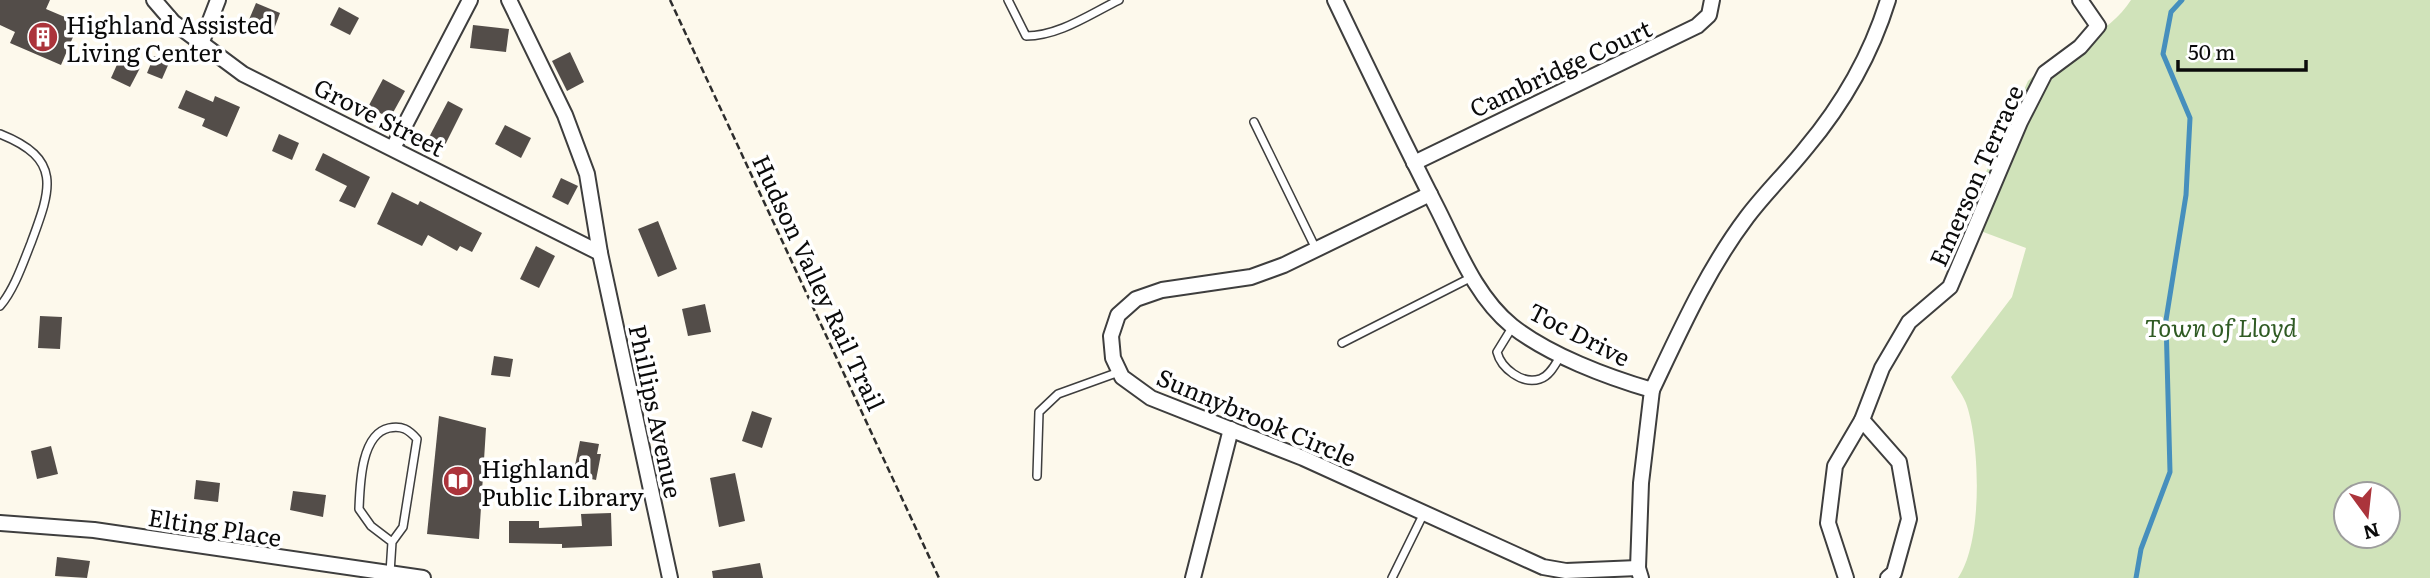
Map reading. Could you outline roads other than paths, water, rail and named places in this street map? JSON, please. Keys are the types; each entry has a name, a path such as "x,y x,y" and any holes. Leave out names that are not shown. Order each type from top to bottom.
{"street":[{"name":"Grove Street","path":"154,0 173,22 243,74 600,253"},
{"path":"201,44 218,0"},
{"path":"393,148 470,0"},
{"name":"Phillips Avenue","path":"509,0 565,115 587,174 600,253 670,578"},
{"name":"Toc Drive","path":"1335,0 1414,163 1486,300 1513,326 1562,354 1617,380 1652,390 1641,483 1639,573"},
{"name":"Cambridge Court","path":"1414,163 1698,26 1709,15 1712,0"},
{"path":"1652,390 1704,284 1747,217 1808,146 1854,81 1876,39 1888,0"},
{"name":"Emerson Terrace","path":"1846,578 1828,523 1835,466 1862,420 1882,368 1909,322 1950,287 2020,122 2045,73 2080,47 2098,26 2080,0"},
{"path":"1119,372 1111,336 1118,315 1136,299 1162,290 1251,277 1317,250 1430,194"},
{"name":"Sunnybrook Circle","path":"1119,372 1151,398 1231,429 1543,567 1566,571 1639,573"},
{"path":"1862,420 1899,463 1909,519 1894,573 1888,578"},
{"path":"1193,578 1231,429"},
{"name":"Elting Place","path":"0,523 94,530 423,578"}],"lane":[{"path":"1008,0 1026,36 1055,31 1119,0"},
{"path":"1254,122 1317,250"},
{"path":"0,134 28,145 45,167 48,196 24,262 0,306"},
{"path":"1342,343 1472,277"},
{"path":"1513,326 1497,352 1507,369 1523,379 1540,379 1548,374 1562,354"},
{"path":"1037,476 1039,412 1058,394 1119,372"},
{"path":"390,574 391,542 403,527 417,439 408,429 395,426 379,430 369,442 359,509 371,526 391,542"},
{"path":"1392,578 1423,515"}],"waterway":[{"path":"2136,578 2141,549 2170,472 2166,320 2186,195 2190,118 2163,54 2171,12 2182,0"}],"place":[{"name":"Highland Assisted Living Center","path":"43,37"},
{"name":"Highland Public Library","path":"458,481"}],"park label":[{"name":"Town of Lloyd","path":"2221,326"}]}
